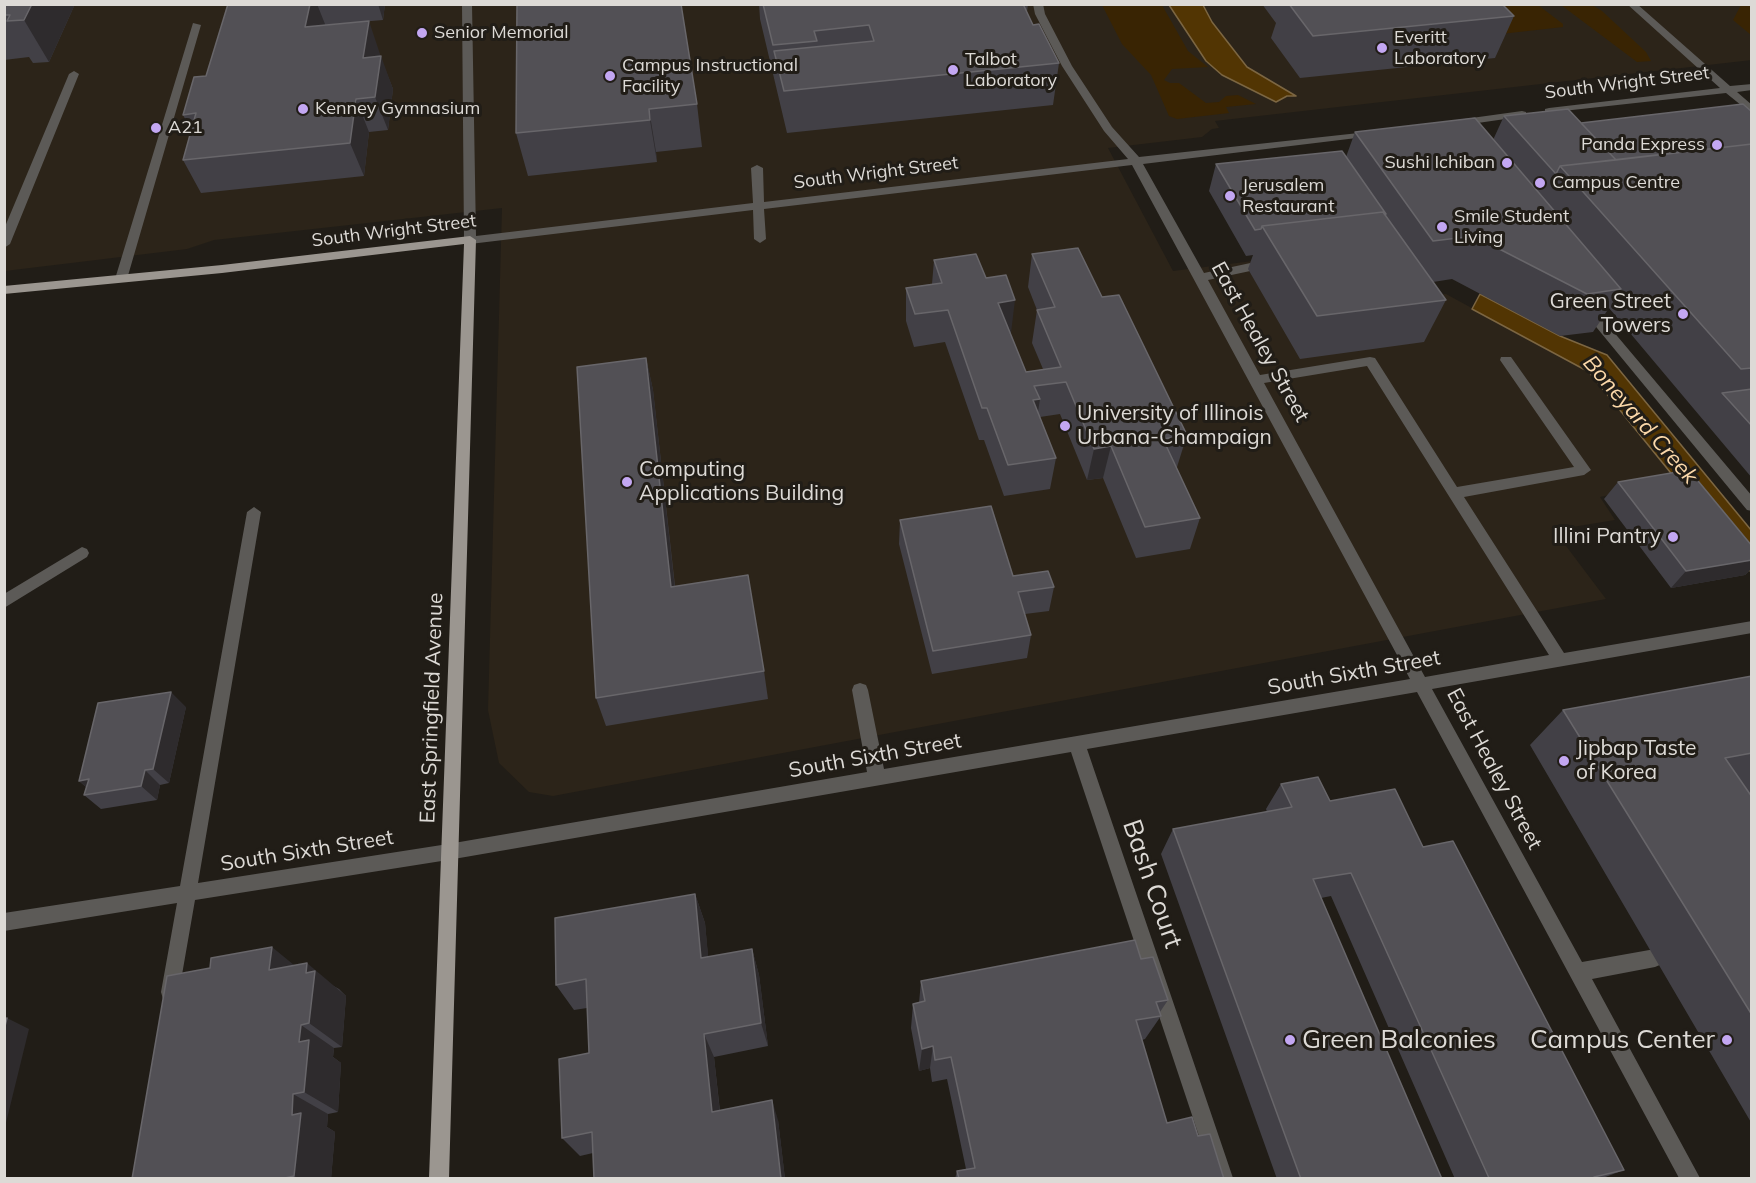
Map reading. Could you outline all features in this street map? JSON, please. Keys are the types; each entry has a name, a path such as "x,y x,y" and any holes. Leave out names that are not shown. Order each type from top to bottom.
{"main road":[{"name":"South Wright Street","path":"4,290 470,240"},
{"name":"East Springfield Avenue","path":"439,1179 470,240"}],"street":[{"path":"467,4 470,240"},
{"name":"East Healey Street","path":"1038,4 1040,14 1067,66 1108,129 1135,160 1690,1179"},
{"path":"1621,4 1659,29"},
{"path":"1631,4 1752,111"},
{"path":"121,279 196,24"},
{"path":"4,244 74,74"},
{"name":"South Wright Street","path":"1448,124 1752,87"},
{"name":"South Wright Street","path":"470,240 1389,131"},
{"path":"757,168 760,239"},
{"path":"1199,278 1286,260"},
{"path":"1579,299 1752,506"},
{"path":"1454,493 1584,470 1506,360"},
{"path":"1256,380 1370,362 1560,660"},
{"path":"166,1015 254,512"},
{"path":"4,602 82,553"},
{"name":"South Sixth Street","path":"4,922 448,852 1752,627"},
{"path":"860,690 877,778"},
{"name":"Bash Court","path":"1077,744 1223,1179"},
{"path":"1578,972 1655,957"}],"shaded area":[{"name":"University of Illinois Urbana-Champaign","path":"1751,4 1752,60 1215,121 1219,128 1212,129 1202,137 1108,148 1173,271 1372,246 1411,296 1446,294 1589,372 1679,480 1600,497 1615,520 1554,530 1606,599 553,796 529,792 499,763 488,710 502,208 214,240 187,249 5,271 4,5"},
{"path":"1102,5 1162,5 1188,51 1208,67 1172,69 1164,80 1179,83 1206,103 1219,102 1226,96 1238,95 1256,104 1226,107 1229,113 1177,119 1169,116 1151,75 1122,44"},
{"path":"1473,5 1538,5 1563,24 1563,27 1501,34"},
{"path":"1561,5 1592,5 1602,11 1646,52 1651,61 1637,62"},
{"path":"1741,5 1751,5 1751,35 1733,20"}],"water":[{"path":"1169,5 1203,5 1212,22 1247,67 1296,96 1287,96 1276,102 1222,75 1206,61"},
{"name":"Boneyard Creek","path":"1480,294 1560,336 1607,355 1751,530 1751,572 1589,372 1472,309"}],"building":[{"path":"4,4 32,4 24,20 7,21 10,15 4,15"},
{"name":"Kenney Gymnasium","path":"228,4 310,4 305,27 369,21 363,58 381,56 375,97 356,99 350,143 183,160 196,113 183,115 194,77 206,76"},
{"name":"Campus Instructional Facility","path":"517,4 681,4 697,104 649,109 650,120 516,133"},
{"path":"763,4 1023,4 1033,25 1039,24 1059,63 784,91 774,51 874,41 869,25 814,31 817,41 773,45"},
{"path":"1289,4 1502,4 1514,16 1313,36"},
{"path":"1743,104 1752,112 1752,144 1616,160 1581,123"},
{"path":"1568,109 1616,160 1560,166 1556,174 1504,116"},
{"path":"1475,118 1621,289 1587,294 1474,236 1433,241 1355,132"},
{"path":"1752,144 1752,368 1741,369 1560,166"},
{"path":"1342,151 1386,214 1385,215 1383,212 1262,226 1261,229 1255,230 1216,164"},
{"path":"1383,212 1446,300 1317,316 1262,226"},
{"path":"1078,248 1102,297 1119,295 1187,435 1163,439 1200,518 1145,527 1111,446 1094,449 1066,382 1034,386 1040,399 1033,400 1056,458 1008,465 987,408 982,408 948,310 915,314 906,288 942,283 934,260 976,254 986,278 1006,275 1015,300 998,303 1026,372 1061,367 1037,310 1055,307 1032,254"},
{"name":"Computing Applications Building","path":"646,358 671,587 748,575 764,671 596,698 577,367"},
{"path":"1752,389 1752,426 1722,393"},
{"path":"1689,470 1752,546 1752,560 1686,571 1618,482"},
{"path":"991,506 1013,576 1048,571 1054,587 1018,592 1031,635 933,651 900,520"},
{"path":"1752,676 1752,753 1725,758 1752,797 1752,1015 1563,710"},
{"path":"171,692 153,769 145,770 141,786 84,795 89,779 79,781 98,703"},
{"name":"Green Balconies","path":"1318,777 1330,801 1395,789 1423,847 1453,841 1624,1170 1594,1177 1595,1179 1488,1179 1351,873 1313,879 1442,1179 1301,1179 1173,829 1292,807 1281,784"},
{"path":"695,894 701,958 752,949 761,1023 704,1034 712,1112 772,1100 781,1179 594,1179 592,1132 562,1138 559,1059 589,1053 586,979 556,985 555,918"},
{"path":"1135,940 1141,959 1153,957 1168,1000 1156,1002 1161,1016 1136,1020 1167,1123 1192,1117 1198,1136 1210,1134 1224,1179 959,1179 957,1171 975,1168 951,1057 935,1060 933,1046 922,1049 913,1004 925,1001 921,981"},
{"path":"272,947 269,970 307,963 306,973 315,971 309,1023 301,1025 299,1042 309,1040 304,1092 293,1094 292,1115 301,1113 294,1176 285,1179 132,1179 167,976 210,968 211,958"}],"place":[{"name":"Senior Memorial","path":"422,33"},
{"name":"Everitt Laboratory","path":"1382,48"},
{"name":"Talbot Laboratory","path":"953,70"},
{"name":"Campus Instructional Facility","path":"610,76"},
{"name":"Kenney Gymnasium","path":"303,109"},
{"name":"A21","path":"156,128"},
{"name":"Panda Express","path":"1717,145"},
{"name":"Sushi Ichiban","path":"1507,163"},
{"name":"Campus Centre","path":"1540,183"},
{"name":"Jerusalem Restaurant","path":"1230,196"},
{"name":"Smile Student Living","path":"1442,227"},
{"name":"Green Street Towers","path":"1683,314"},
{"name":"University of Illinois Urbana-Champaign","path":"1065,426"},
{"name":"Computing Applications Building","path":"627,482"},
{"name":"Illini Pantry","path":"1673,537"},
{"name":"Jipbap Taste of Korea","path":"1564,761"},
{"name":"Green Balconies","path":"1290,1040"},
{"name":"Campus Center","path":"1727,1040"}]}
